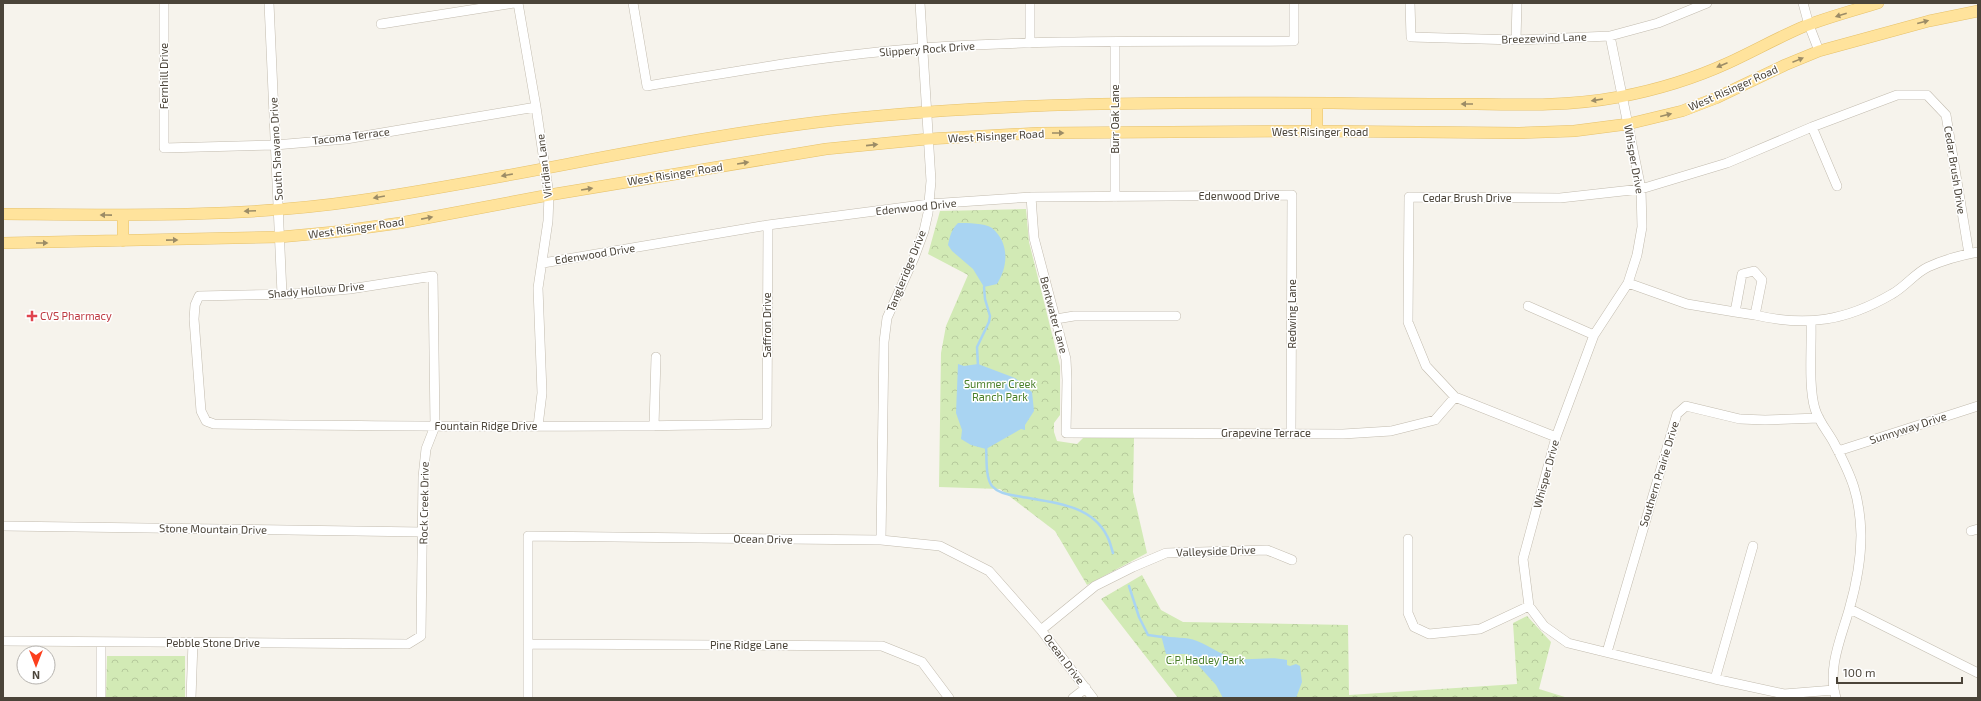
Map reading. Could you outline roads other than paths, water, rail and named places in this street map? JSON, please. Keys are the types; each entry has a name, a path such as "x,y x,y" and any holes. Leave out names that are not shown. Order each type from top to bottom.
{"main road":[{"path":"3,214 123,215 279,210 356,201 731,136 817,123 925,112 1030,106 1115,104 1317,103 1540,105 1580,103 1622,97 1672,85 1724,64 1809,25 1878,3"},
{"name":"West Risinger Road","path":"3,243 280,238 400,223 549,195 826,149 928,139 1038,133 1115,134 1317,131 1519,133 1574,131 1628,124 1682,111 1716,98 1785,65 1819,51 1950,16 1978,11"},
{"path":"1950,16 1978,20"},
{"path":"1317,103 1317,131"},
{"path":"123,215 123,241"}],"street":[{"name":"Fernhill Drive","path":"164,3 164,148"},
{"name":"South Shavano Drive","path":"269,3 282,294"},
{"path":"381,24 514,3"},
{"name":"Viridian Lane","path":"518,3 546,168 549,195 548,221 543,263 538,288 542,393 538,426"},
{"name":"Slippery Rock Drive","path":"633,3 647,86 826,57 922,48 1030,43 1294,41 1294,3"},
{"name":"Tangleridge Drive","path":"882,540 884,357 887,318 914,258 924,231 931,182 925,112 920,3"},
{"path":"1030,3 1030,43"},
{"name":"Breezewind Lane","path":"1410,3 1411,37 1516,40 1610,36 1658,23 1707,3"},
{"path":"1516,40 1517,3"},
{"path":"1803,3 1809,25 1819,51"},
{"name":"Whisper Drive","path":"1610,36 1641,189 1642,227 1637,255 1628,282 1594,335 1556,437 1523,559 1529,606 1544,626 1568,643 1715,679 1784,694 1835,694"},
{"name":"Burr Oak Lane","path":"1115,42 1115,197"},
{"name":"Cedar Brush Drive","path":"1556,437 1455,398 1426,366 1408,322 1409,197 1560,198 1641,189 1727,163 1812,127 1897,95 1927,95 1946,115 1974,253"},
{"name":"Tacoma Terrace","path":"164,148 275,145 346,139 536,107"},
{"path":"1812,127 1837,186"},
{"name":"Edenwood Drive","path":"543,263 768,225 929,204 1031,197 1292,195"},
{"name":"Redwing Lane","path":"1291,433 1292,195"},
{"name":"Bentwater Lane","path":"1031,197 1034,238 1063,343 1066,366 1066,433"},
{"name":"Saffron Drive","path":"767,424 768,225"},
{"path":"1628,282 1687,304 1778,320 1811,321 1847,316 1893,294 1928,267 1974,253"},
{"path":"1735,312 1742,274 1754,271 1762,280 1755,315"},
{"name":"Shady Hollow Drive","path":"206,421 201,411 194,319 195,305 199,296 282,294 350,289 433,276"},
{"name":"Rock Creek Drive","path":"421,636 424,460 435,426 433,276"},
{"path":"1528,306 1594,335"},
{"path":"1056,319 1074,316 1176,316"},
{"path":"1811,321 1812,379 1815,407 1819,418 1838,450 1854,482 1860,511 1861,538 1856,583 1850,609 1834,661 1835,694"},
{"path":"654,426 656,357"},
{"name":"Grapevine Terrace","path":"1066,433 1343,434 1391,431 1435,420 1455,398"},
{"name":"Southern Prairie Drive","path":"1607,652 1677,414 1686,406 1740,418 1765,420 1819,418"},
{"name":"Sunnyway Drive","path":"1838,450 1978,406"},
{"name":"Fountain Ridge Drive","path":"206,421 214,424 435,426 654,426 767,424"},
{"name":"Stone Mountain Drive","path":"3,526 423,532"},
{"name":"Ocean Drive","path":"528,698 528,536 882,540 940,546 989,571 1042,630 1093,698"},
{"path":"1408,539 1408,613 1414,627 1429,634 1480,630 1529,606"},
{"path":"1715,679 1753,546"},
{"name":"Valleyside Drive","path":"1042,630 1095,586 1133,567 1166,553 1267,550 1292,560"},
{"path":"1850,609 1978,673"},
{"name":"Pebble Stone Drive","path":"3,641 408,644 421,636"},
{"path":"101,642 101,698"},
{"path":"191,698 193,642"},
{"name":"Pine Ridge Lane","path":"528,644 882,646 922,662 949,698"},
{"path":"1073,698 1086,688"}],"water":[{"path":"958,223 985,225 992,228 998,234 1004,248 1005,263 1001,277 997,284 984,287 973,269 952,251 948,245 952,232"},
{"path":"958,364 964,366 978,364 1015,378 1032,392 1034,411 1025,425 1025,430 1021,429 986,449 971,445 961,439 962,430 956,413"},
{"path":"1161,635 1193,639 1230,657 1247,659 1275,658 1287,660 1287,665 1290,666 1296,664 1300,666 1302,682 1296,698 1223,698 1216,685 1188,654 1166,654"}],"waterway":[{"path":"978,366 977,347 989,322 990,316 985,299 984,287"},
{"path":"986,446 988,478 994,488 1007,494 1055,503 1080,510 1100,525 1108,538 1113,553"},
{"path":"1129,586 1139,617 1148,635 1162,637"}],"place":[{"name":"CVS Pharmacy","path":"32,316"}],"park label":[{"name":"Summer Creek Ranch Park","path":"1000,390"},
{"name":"C.P. Hadley Park","path":"1205,660"}]}
